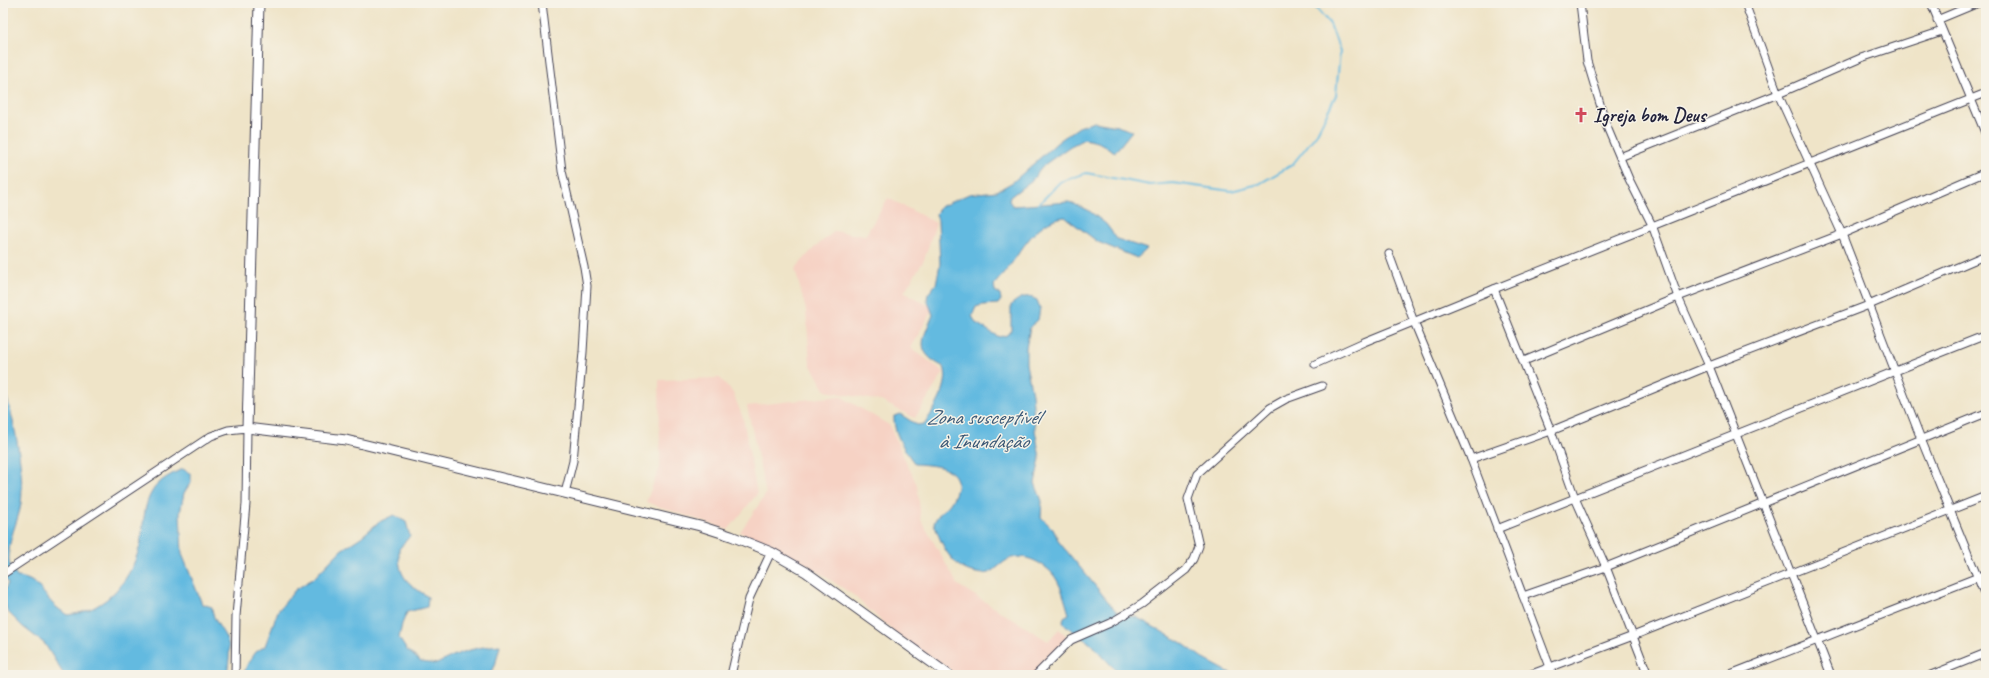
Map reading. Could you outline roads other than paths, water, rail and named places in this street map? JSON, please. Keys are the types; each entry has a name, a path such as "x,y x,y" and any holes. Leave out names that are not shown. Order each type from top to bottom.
{"main road":[{"path":"258,3 247,428 346,440 700,526 731,536 770,552 806,572 949,675"}],"street":[{"path":"542,3 562,171 587,286 583,352 573,461 566,494"},
{"path":"1580,3 1586,61 1607,128 1652,225 1678,297 1709,366 1734,434 1831,675"},
{"path":"1745,3 1778,94 1842,234 1921,439 1986,598"},
{"path":"1931,3 1986,135"},
{"path":"1937,20 1978,3"},
{"path":"1620,157 1778,94 1861,58 1942,32"},
{"path":"1315,364 1364,342 1652,225 1810,164 1986,93"},
{"path":"1524,361 1678,297 1842,234 1986,172"},
{"path":"1389,254 1414,322 1471,459 1553,675"},
{"path":"1471,459 1551,431 1709,366 1869,305 1986,255"},
{"path":"1494,289 1524,361 1575,498 1606,567 1648,675"},
{"path":"1497,529 1986,335"},
{"path":"1036,675 1071,640 1110,623 1142,604 1186,570 1194,559 1199,546 1188,499 1197,474 1270,408 1286,399 1322,386"},
{"path":"1523,596 1606,567 1986,413"},
{"path":"3,574 211,436 228,430 247,428 246,504 236,616 235,675"},
{"path":"1529,675 1549,666 1633,636 1986,496"},
{"path":"731,675 749,599 770,552"},
{"path":"1728,675 1986,574"},
{"path":"1931,675 1986,653"}],"water":[{"name":"Zona susceptivél à Inundação","path":"1094,122 1117,126 1132,131 1115,152 1098,142 1084,139 1069,147 1044,165 1032,180 1010,197 1009,201 1013,206 1069,202 1088,210 1106,224 1117,239 1147,249 1137,258 1098,242 1065,217 1054,220 1044,225 1035,233 994,285 995,291 1000,294 1001,300 998,304 976,307 972,316 976,323 999,337 1007,335 1011,330 1011,305 1023,297 1030,297 1037,300 1040,308 1038,320 1030,327 1026,348 1026,364 1032,394 1035,430 1040,458 1035,483 1042,501 1041,517 1053,529 1059,542 1116,611 1123,615 1136,617 1182,643 1204,659 1234,675 1123,675 1113,667 1092,645 1063,622 1064,617 1069,614 1062,592 1054,576 1042,565 1026,558 1014,557 1004,562 992,572 983,574 968,571 961,567 954,561 944,547 934,523 938,516 951,502 956,491 957,482 955,476 950,471 942,468 915,464 904,448 895,429 894,416 900,414 917,425 924,424 937,405 945,381 946,374 944,367 928,356 924,351 923,345 926,332 933,315 927,299 928,294 936,284 940,264 938,221 936,214 940,207 969,194 997,191 1013,182 1059,141 1079,127"},
{"path":"3,387 15,428 20,461 22,492 21,504 11,539 9,553 10,564 17,577 29,580 38,586 53,604 67,615 94,607 106,600 125,579 132,567 141,540 147,502 153,490 162,480 183,469 191,474 191,482 184,493 180,513 182,554 202,604 212,607 214,617 228,643 229,655 227,675 64,675 45,644 22,626 7,611 3,594 8,583 3,576"},
{"path":"394,515 406,522 410,536 399,549 402,573 409,583 428,597 427,607 407,612 402,624 399,638 406,649 421,662 437,664 452,656 467,651 500,645 495,666 489,675 243,675 248,663 256,652 265,646 278,611 295,590 314,578 341,550 361,537 379,522"}],"waterway":[{"path":"1037,206 1060,182 1086,173 1150,185 1173,183 1231,191 1259,184 1292,165 1316,135 1336,95 1340,51 1330,24 1316,8 1308,3"}],"place":[{"name":"Igreja bom Deus","path":"1581,115"}]}
